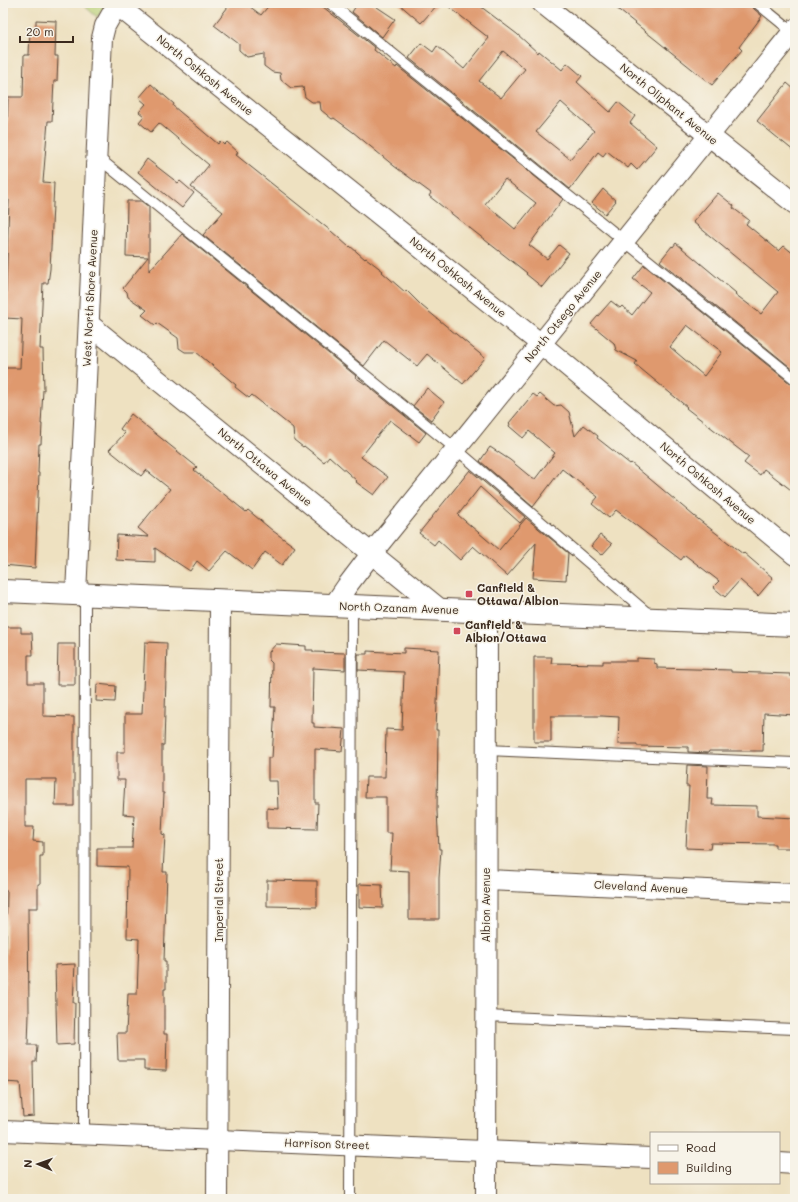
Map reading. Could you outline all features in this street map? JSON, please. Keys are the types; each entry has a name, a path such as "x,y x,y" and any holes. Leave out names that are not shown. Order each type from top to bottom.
{"street":[{"name":"North Oliphant Avenue","path":"542,3 795,204"},
{"name":"West North Shore Avenue","path":"80,594 89,324 102,38 105,26 117,4"},
{"name":"North Oshkosh Avenue","path":"117,4 541,344 795,555"},
{"name":"North Otsego Avenue","path":"343,606 347,586 372,553 794,31"},
{"name":"North Ottawa Avenue","path":"89,324 441,610"},
{"name":"North Ozanam Avenue","path":"3,591 795,625"},
{"name":"Imperial Street","path":"218,1199 220,600"},
{"name":"Albion Avenue","path":"486,1199 487,612"},
{"name":"Cleveland Avenue","path":"486,880 795,894"},
{"name":"Harrison Street","path":"3,1131 650,1158"},
{"path":"780,1163 795,1164"}],"lane":[{"path":"330,3 795,379"},
{"path":"757,3 794,31"},
{"path":"96,156 456,448 655,619"},
{"path":"80,594 84,1134"},
{"path":"343,606 351,1145 350,1199"},
{"path":"487,750 795,763"},
{"path":"486,1016 795,1029"}],"green space":[{"path":"81,3 108,3 97,17"}],"building":[{"path":"231,3 245,3 261,15 271,3 318,3 375,48 374,50 396,68 397,66 563,199 529,245 547,259 559,245 569,253 542,287 526,274 527,273 429,196 431,193 394,166 353,132 321,110 320,102 312,102 305,97 303,87 291,88 281,80 280,73 272,72 264,66 264,54 247,57 239,50 239,44 214,25","holes":["505,179 536,203 515,229 485,204"]},
{"path":"358,3 371,3 395,19 382,37 352,12"},
{"path":"398,3 439,3 421,23"},
{"path":"444,3 476,3 517,34 538,53 539,51 562,70 567,63 582,76 577,82 610,112 618,102 635,116 630,123 657,146 637,170 631,164 628,168 607,151 603,156 598,152 570,189 409,58 421,43 433,52 437,46 464,69 489,38","holes":["503,51 525,69 501,98 479,81","561,102 594,131 570,159 536,132"]},
{"path":"610,3 751,3 753,8 762,16 739,47 742,50 712,85"},
{"path":"36,20 56,21 55,56 58,56 57,81 54,81 52,121 48,121 43,182 54,183 50,269 48,283 43,283 40,349 43,349 44,390 41,444 39,444 35,568 3,565 3,368 20,368 22,319 5,318 9,200 3,200 3,163 7,132 8,97 23,97 24,55 29,55 30,30 36,31"},
{"path":"787,83 795,90 795,152 757,121"},
{"path":"151,84 174,104 173,106 218,144 220,141 224,145 227,142 238,152 236,155 349,247 350,246 365,259 366,258 383,271 382,272 405,292 406,290 422,306 485,358 463,384 427,354 417,366 384,340 364,366 203,235 223,212 191,187 209,165 159,123 151,132 139,122 144,116 139,112 146,104 139,98"},
{"path":"147,159 178,183 180,181 194,193 182,208 138,172"},
{"path":"603,189 616,201 605,214 592,203"},
{"path":"718,193 734,206 733,208 749,220 746,224 779,251 784,246 795,255 795,371 660,261 676,243 736,293 735,294 761,314 778,292 693,222"},
{"path":"127,201 141,201 149,207 149,271 182,234 356,376 355,377 426,433 419,442 390,420 361,457 388,477 374,495 356,482 357,481 329,456 324,462 304,446 303,447 294,440 293,428 252,395 249,398 235,387 236,385 196,352 185,352 179,348 178,338 157,323 155,325 142,315 147,310 128,297 127,292 123,288 148,257 126,256"},
{"path":"644,265 791,384 795,385 795,493 764,469 760,475 744,463 749,457 686,408 687,407 635,364 637,361 616,350 614,343 591,324 611,301 620,308 622,306 632,315 650,292 633,279","holes":["687,325 722,352 704,376 670,347"]},
{"path":"427,388 444,402 431,420 413,406"},
{"path":"533,394 537,397 540,394 554,406 561,405 569,412 575,436 584,425 598,436 597,438 630,464 631,463 694,516 743,554 744,553 773,578 758,596 740,580 725,597 713,587 719,581 685,555 681,560 616,510 609,518 592,504 598,497 562,469 533,507 480,461 490,447 535,479 555,453 529,431 523,438 509,426 509,423"},
{"path":"131,414 197,467 194,470 246,512 248,510 295,547 282,565 265,552 252,570 227,551 209,571 197,561 190,571 155,548 155,562 116,560 117,535 149,537 138,528 170,489 146,470 141,476 109,450 125,433 120,429"},
{"path":"470,470 525,517 520,523 480,487 458,515 499,550 526,518 568,553 566,580 533,578 536,543 507,576 473,546 460,560 438,540 434,545 419,533"},
{"path":"600,535 612,544 602,555 591,546"},
{"path":"5,627 21,627 21,633 32,633 33,655 28,655 28,683 43,683 43,716 74,717 74,806 55,806 56,779 25,779 25,827 34,827 33,841 43,842 43,856 40,856 38,908 28,908 28,1045 37,1045 36,1062 33,1062 34,1116 23,1117 20,1083 4,1082 3,990 5,990 7,891 3,891 5,823 3,733"},
{"path":"145,642 167,643 164,745 162,745 162,793 164,793 162,834 165,835 163,872 167,872 164,961 166,961 166,989 164,989 164,1034 167,1034 166,1071 144,1070 144,1060 118,1060 117,1033 126,1033 128,994 137,994 139,939 127,938 128,867 97,866 97,848 132,848 134,815 123,814 125,780 117,780 117,752 125,752 125,714 142,714"},
{"path":"58,644 75,644 75,685 57,685"},
{"path":"276,644 306,646 306,650 313,650 313,652 345,653 345,670 313,668 312,723 314,723 314,727 344,729 342,751 315,749 315,803 318,803 317,829 267,828 267,808 278,809 277,781 268,781 268,758 272,758 275,707 271,707 272,663 269,660 269,652"},
{"path":"404,648 439,650 436,730 438,730 437,811 439,849 441,849 439,919 409,919 409,871 390,870 392,833 386,833 386,797 365,797 366,777 385,777 386,729 402,730 404,672 358,670 358,654 367,654 367,651 404,653"},
{"path":"534,657 552,657 551,663 603,664 603,661 637,661 637,658 654,659 654,663 657,664 657,668 731,670 731,672 790,674 790,676 795,676 795,715 764,713 763,751 709,751 708,753 688,752 688,747 618,744 619,717 602,716 551,716 551,742 534,742"},
{"path":"97,684 116,686 115,702 96,701"},
{"path":"687,765 708,766 707,799 713,799 712,805 757,806 757,816 795,818 795,848 775,848 775,844 711,843 710,849 686,848 689,786 686,786"},
{"path":"267,880 317,881 317,907 267,906"},
{"path":"359,884 382,885 383,908 359,907"},
{"path":"75,964 73,1003 75,1003 74,1044 57,1045 55,965"}],"place":[{"name":"Canfield & Ottawa/Albion","path":"469,594"},
{"name":"Canfield & Albion/Ottawa","path":"457,631"}]}
